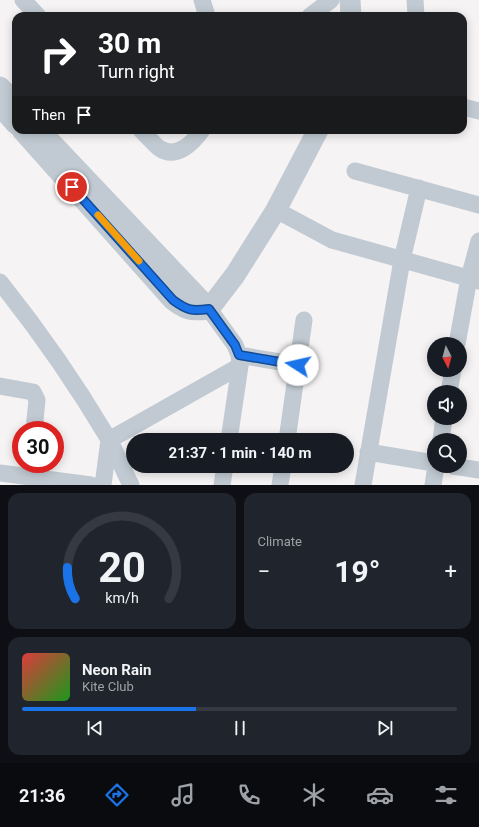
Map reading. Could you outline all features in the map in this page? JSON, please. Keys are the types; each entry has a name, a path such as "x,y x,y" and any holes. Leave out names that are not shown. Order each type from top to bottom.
{"street":[{"path":"23,0 34,12"},
{"path":"202,0 206,12"},
{"path":"315,12 331,0"},
{"path":"350,0 351,12"},
{"path":"415,0 416,12"},
{"path":"0,87 12,100"},
{"path":"0,106 12,120"},
{"path":"467,108 479,111"},
{"path":"26,134 173,300 184,308 195,310 209,309 235,275 276,210 316,134"},
{"path":"44,134 209,309 235,345 239,361 230,433"},
{"path":"145,134 158,147 165,151 173,152 188,146 199,134"},
{"path":"355,171 479,205"},
{"path":"363,485 402,260 419,188"},
{"path":"276,210 332,240 474,280"},
{"path":"459,337 474,280 479,241"},
{"path":"0,282 56,357 109,440 131,485"},
{"path":"288,433 304,320"},
{"path":"102,485 109,440 239,361 298,365"},
{"path":"0,386 33,392 37,400 35,421"},
{"path":"368,452 427,462"},
{"path":"467,468 479,470"},
{"path":"0,473 28,475 91,485"},
{"path":"222,485 224,473"},
{"path":"280,485 282,473"},
{"path":"433,485 435,473"}],"slow traffic":[{"path":"98,215 139,261"}],"route":[{"path":"72,187 173,300 184,308 195,310 209,309 235,345 239,355 298,365"}]}
